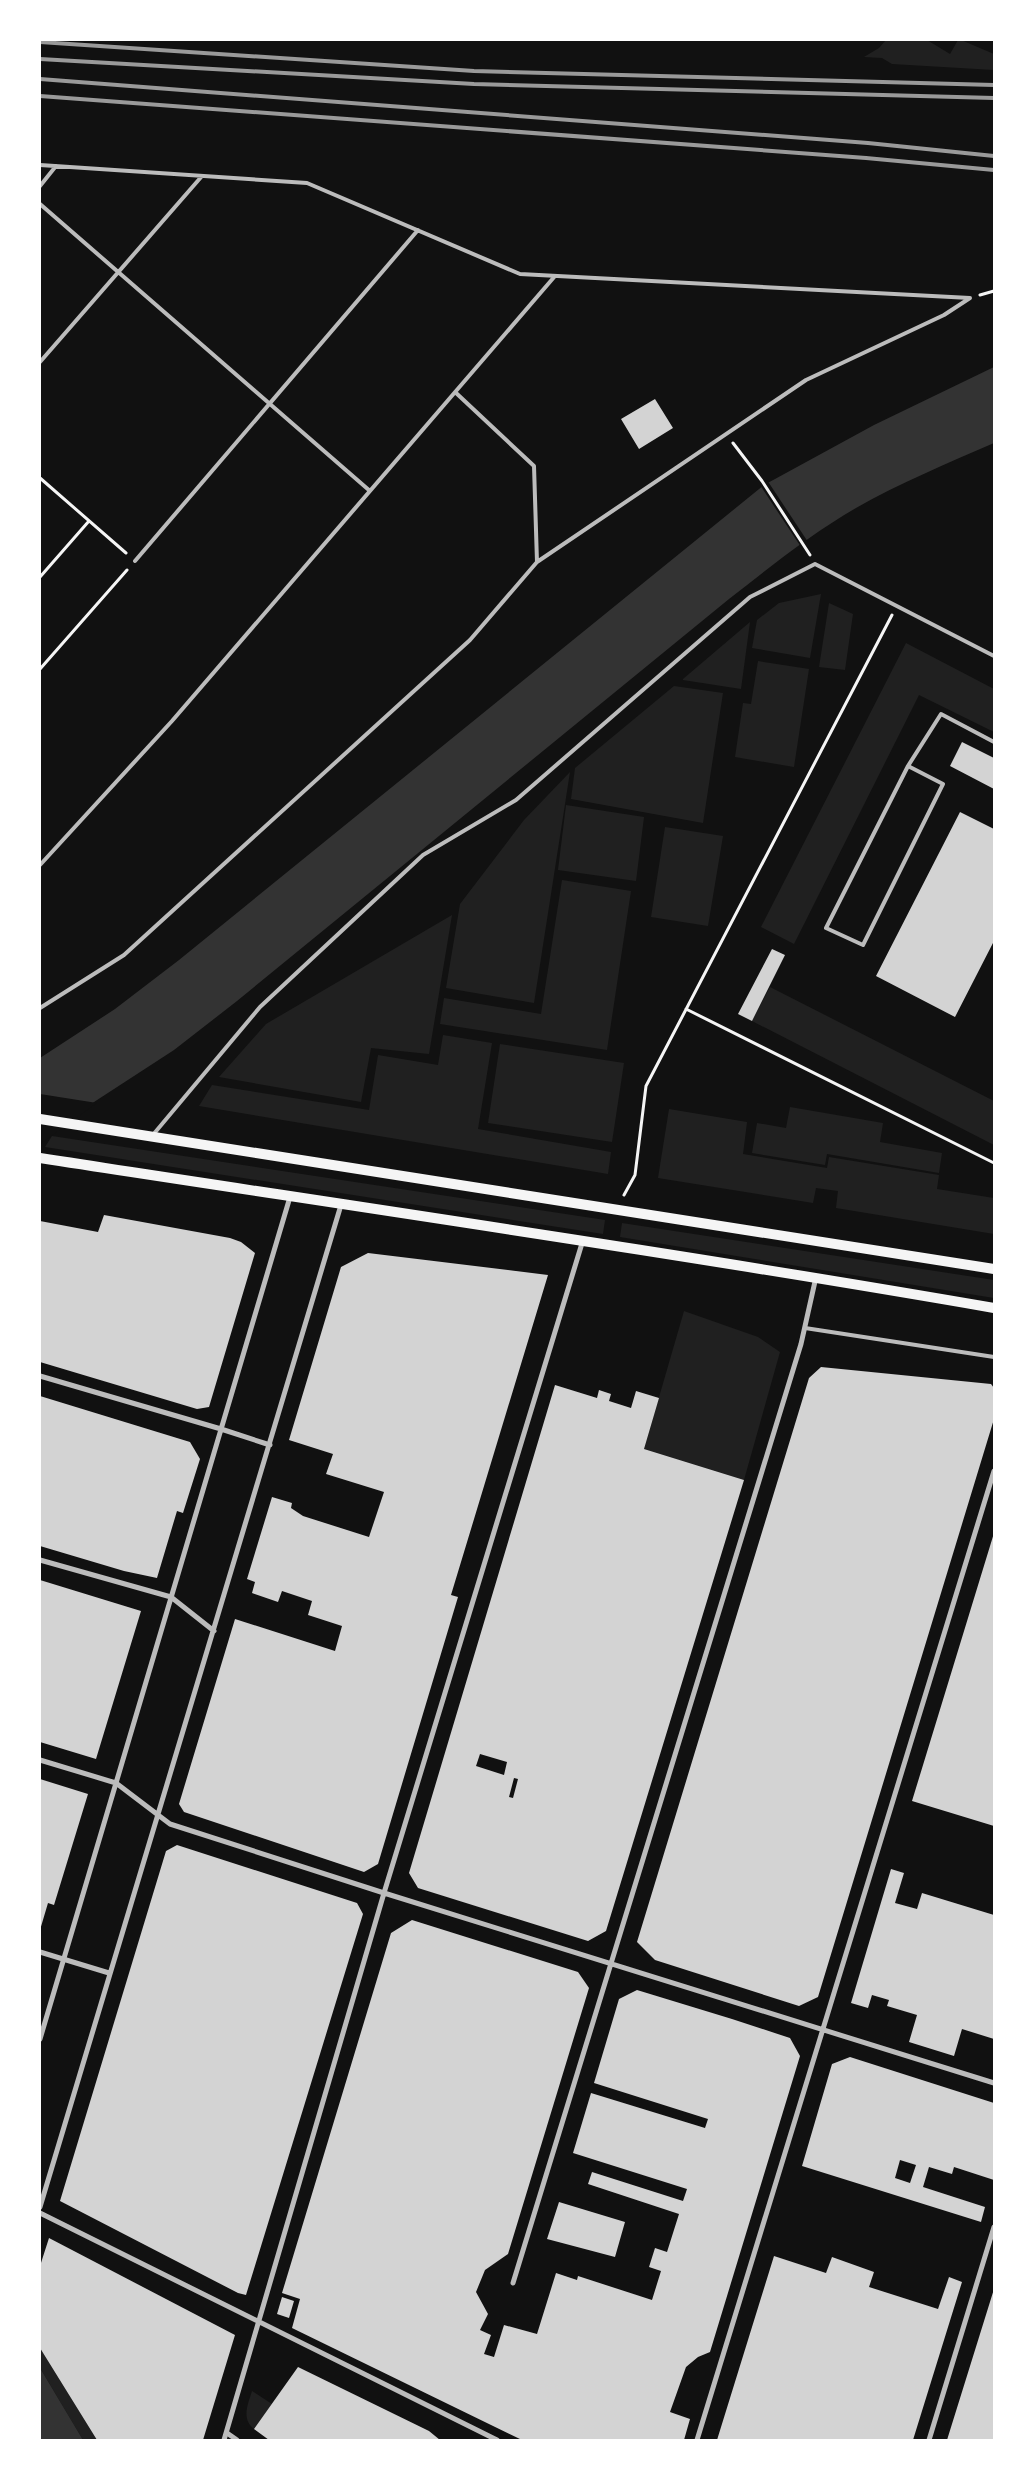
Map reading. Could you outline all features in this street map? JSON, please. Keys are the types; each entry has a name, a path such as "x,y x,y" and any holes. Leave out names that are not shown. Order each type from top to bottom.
{"main road":[{"path":"40,1119 615,1211 994,1269"},
{"path":"40,1158 583,1240 816,1277 994,1308"}],"street":[{"path":"40,2039 290,1197"},
{"path":"40,2207 342,1205"},
{"path":"224,2440 384,1894 583,1240"},
{"path":"513,2283 805,1328 816,1277"},
{"path":"40,1376 222,1429 270,1446"},
{"path":"697,2440 994,1471"},
{"path":"40,1560 172,1597 214,1631"},
{"path":"40,1760 116,1782 170,1824 384,1894 824,2028 994,2083"},
{"path":"40,1952 109,1973"},
{"path":"40,2213 258,2323 497,2440"},
{"path":"929,2440 994,2227"},
{"path":"227,2433 237,2440"}],"lane":[{"path":"40,165 306,183 520,274 970,298 944,315 806,380 537,562 470,640 124,954 40,1008"},
{"path":"40,186 56,166"},
{"path":"40,362 202,176"},
{"path":"40,204 370,491"},
{"path":"135,560 418,230"},
{"path":"40,865 172,721 555,276"},
{"path":"455,392 534,466 537,562"},
{"path":"151,1138 260,1007 423,855 516,800 750,597 815,564 994,656"},
{"path":"908,766 943,784 864,945 826,928 908,766 942,714 994,742"},
{"path":"805,1328 994,1358"}],"path":[{"path":"726,434 762,481 805,545"},
{"path":"40,478 135,560 40,669"},
{"path":"40,577 89,521"},
{"path":"615,1211 635,1175 646,1086 896,606"},
{"path":"686,1009 994,1163"}],"shaded area":[{"path":"886,40 927,40 950,54 958,40 961,40 994,54 994,70 892,64 882,58 864,57 879,48"},
{"path":"994,367 994,443 890,490 856,508 791,551 729,599 237,1001 174,1050 94,1102 40,1141 40,1058 115,1009 179,960 764,485 874,425"},
{"path":"821,594 810,658 752,648 757,620 779,603"},
{"path":"829,603 853,614 845,670 819,667"},
{"path":"750,622 741,689 683,680 683,679"},
{"path":"906,643 994,689 994,732 919,695 794,944 761,927"},
{"path":"758,661 809,669 794,767 735,757 743,703 751,704"},
{"path":"674,686 723,693 703,823 571,799 575,768"},
{"path":"570,772 534,1003 446,988 460,904 524,820"},
{"path":"566,805 644,817 636,881 558,870"},
{"path":"665,827 723,836 708,926 651,917"},
{"path":"562,880 631,891 607,1050 440,1024 444,998 541,1014"},
{"path":"452,915 429,1054 371,1048 361,1102 219,1077 266,1024"},
{"path":"770,987 994,1101 994,1145 752,1021"},
{"path":"443,1035 492,1043 478,1129 611,1152 608,1174 199,1106 212,1085 369,1110 378,1055 438,1065"},
{"path":"500,1044 624,1063 612,1142 488,1123"},
{"path":"790,1107 883,1123 880,1142 942,1153 939,1173 827,1154 825,1165 752,1153 757,1123 786,1128"},
{"path":"669,1109 747,1122 743,1154 827,1168 829,1157 939,1175 937,1189 994,1198 994,1234 836,1208 838,1191 816,1188 813,1203 658,1178"},
{"path":"52,1136 605,1220 603,1234 45,1147"},
{"path":"622,1223 994,1280 994,1298 620,1237"},
{"path":"684,1311 758,1337 780,1352 744,1480 644,1449"},
{"path":"40,2348 97,2440 83,2440 40,2368"},
{"path":"40,2368 83,2440 40,2440"},
{"path":"252,2391 272,2404 254,2429 250,2425 247,2416 247,2406"}],"pier":[{"path":"767,480 808,542 801,547 760,485"},
{"path":"40,1094 97,1103 40,1144"}],"building":[{"path":"655,399 673,428 639,449 621,419"},
{"path":"962,742 994,758 994,789 950,766"},
{"path":"960,812 994,829 994,941 955,1017 876,976"},
{"path":"772,949 785,955 752,1021 738,1014"},
{"path":"104,1215 230,1238 241,1242 255,1253 209,1407 197,1409 40,1362 40,1221 98,1232"},
{"path":"368,1253 548,1275 451,1595 458,1597 378,1864 364,1872 184,1812 179,1804 235,1619 335,1651 342,1626 308,1615 312,1601 282,1591 278,1602 252,1593 255,1582 247,1579 272,1497 292,1503 291,1508 303,1516 369,1537 384,1492 326,1474 333,1454 289,1440 341,1267"},
{"path":"821,1367 991,1384 994,1388 994,1419 818,1997 799,2006 655,1960 637,1942 809,1378"},
{"path":"555,1385 597,1398 599,1390 611,1394 609,1401 631,1408 636,1391 659,1398 644,1449 744,1480 606,1931 588,1941 418,1888 409,1873","holes":["480,1754 507,1762 504,1775 476,1766","514,1778 518,1779 513,1798 509,1797"]},
{"path":"40,1396 190,1442 200,1459 183,1513 177,1511 157,1578 124,1571 40,1546"},
{"path":"994,1533 994,1826 912,1801"},
{"path":"40,1580 141,1611 96,1759 40,1742"},
{"path":"40,1779 88,1794 54,1905 48,1903 40,1930"},
{"path":"177,1845 357,1903 363,1914 246,2295 238,2293 60,2201 166,1851"},
{"path":"891,1869 904,1873 895,1903 917,1909 922,1893 994,1915 994,2039 962,2029 954,2056 909,2042 917,2015 887,2006 889,2000 872,1995 868,2008 851,2003"},
{"path":"412,1920 578,1972 589,1988 508,2254 485,2270 476,2292 488,2314 480,2330 491,2335 484,2354 494,2357 504,2325 537,2334 556,2273 577,2280 578,2276 652,2300 661,2271 649,2267 655,2248 667,2252 679,2214 588,2184 592,2172 683,2201 687,2189 573,2153 591,2093 705,2128 708,2119 594,2083 619,1999 637,1990 732,2019 790,2038 800,2056 710,2352 698,2357 686,2367 670,2412 690,2419 684,2440 522,2440 292,2328 300,2299 282,2293 391,1933"},
{"path":"850,2057 994,2103 994,2180 954,2167 952,2174 929,2167 923,2187 985,2207 981,2222 802,2166 832,2064","holes":["900,2160 916,2165 910,2183 895,2178"]},
{"path":"559,2202 625,2222 615,2257 547,2239"},
{"path":"49,2238 235,2335 203,2440 97,2440 40,2348 40,2266"},
{"path":"774,2256 826,2273 832,2257 874,2272 869,2287 938,2309 949,2277 962,2282 913,2440 717,2440"},
{"path":"994,2289 994,2440 947,2440"},
{"path":"282,2297 294,2301 289,2318 277,2314"},
{"path":"298,2367 429,2431 440,2440 269,2440 254,2429"}],"railway":[{"path":"40,42 474,71 994,85"},
{"path":"40,59 474,84 994,98"},
{"path":"40,79 868,143 994,156"},
{"path":"40,96 866,158 994,170"}]}
